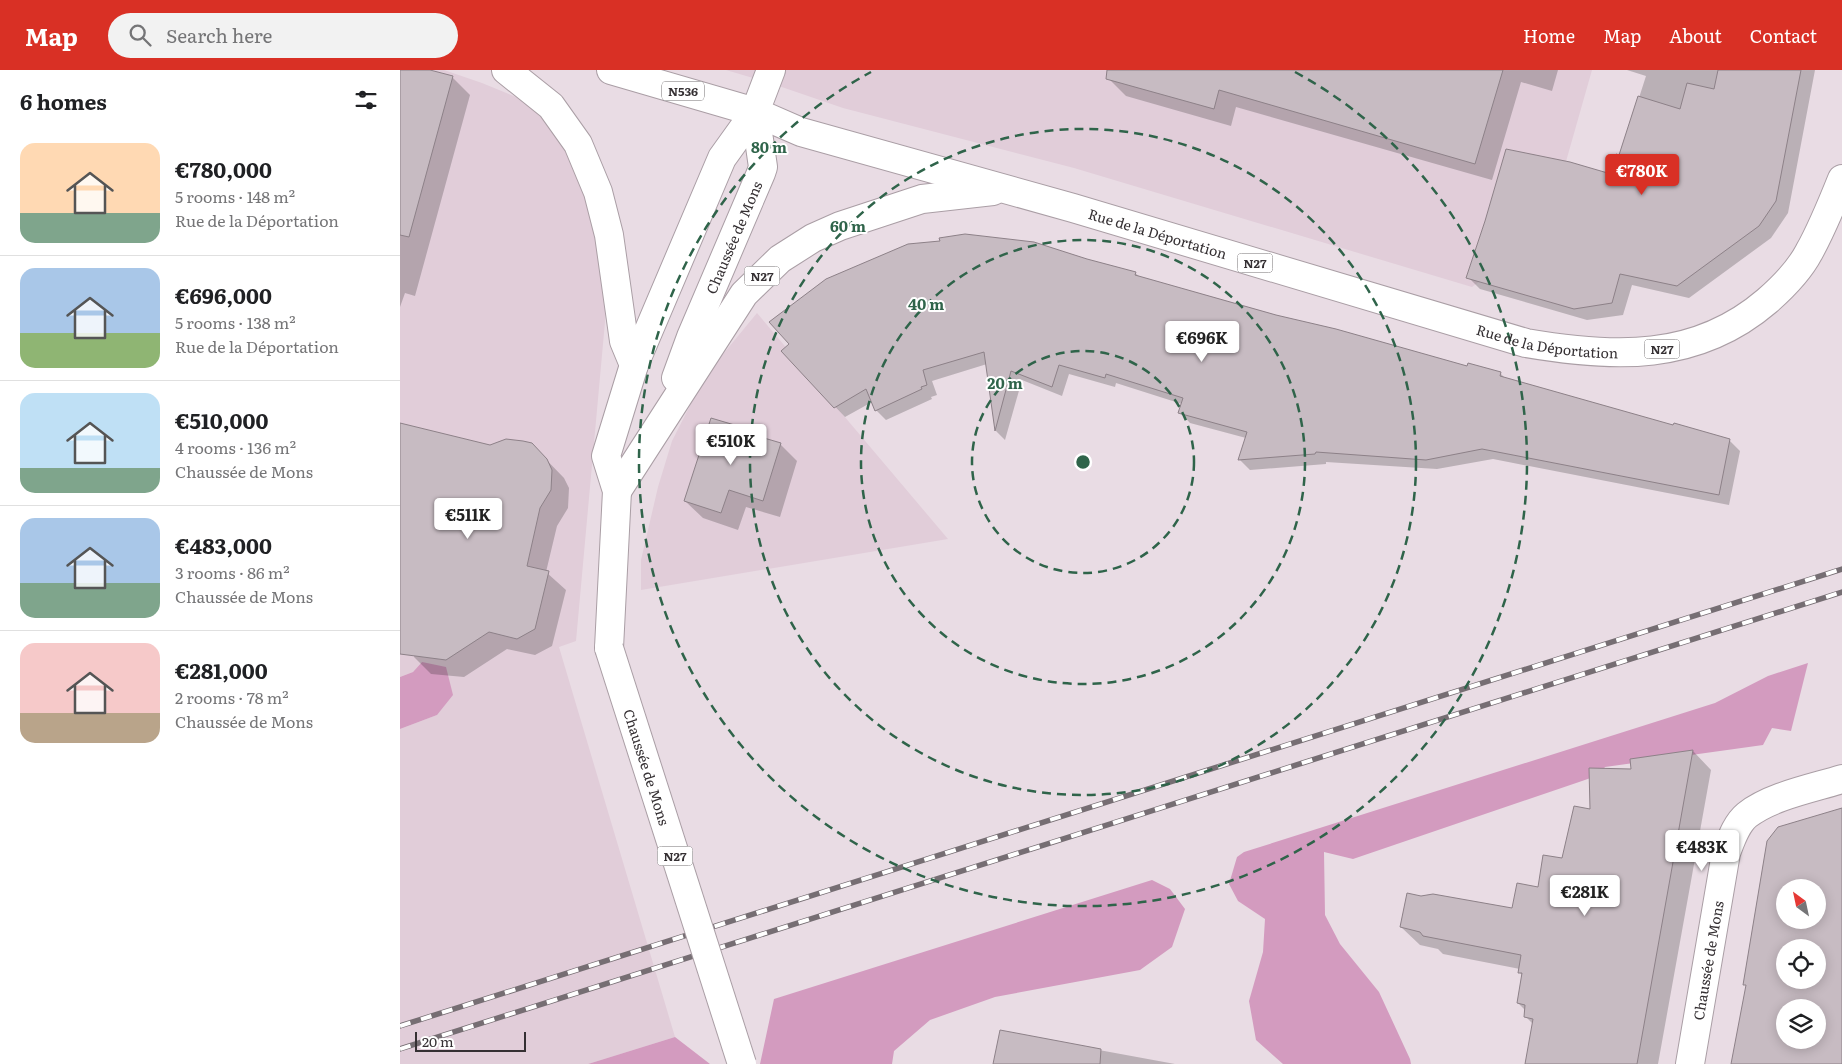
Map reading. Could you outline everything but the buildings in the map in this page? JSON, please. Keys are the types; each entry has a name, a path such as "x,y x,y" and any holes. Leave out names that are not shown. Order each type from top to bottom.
{"main road":[{"path":"506,70 550,106 578,144 598,192 609,235 624,341 634,365"},
{"name":"Rue de la Déportation","path":"612,70 755,112 801,132 1074,208 1526,344 1566,350 1608,353 1657,350 1692,344 1726,330 1755,311 1783,287 1808,254 1842,180"},
{"path":"755,112 771,70"},
{"name":"Chaussée de Mons","path":"742,1064 609,648 617,491 606,456 634,365 722,158 755,112"},
{"name":"Chaussée de Mons","path":"660,424 691,337 763,167 755,112"},
{"name":"Chaussée de Mons","path":"617,491 744,294 780,259 813,238 840,226 922,199 1008,190"},
{"name":"Chaussée de Mons","path":"1690,1064 1726,853 1733,834 1746,816 1768,803 1842,779"}],"shaded area":[{"path":"400,70 444,70 528,102 550,124 578,164 607,269 605,322 576,641 559,647 675,1037 588,1064 400,1064 400,729 437,715 422,662 413,672 400,677"},
{"path":"726,70 1592,70 1565,165 1480,281 1472,287 1074,168 843,108"},
{"path":"757,313 948,539 641,590 641,560 658,487 672,441 705,376"},
{"path":"422,662 446,667 453,695 437,715 400,729 400,677 413,672"},
{"path":"1808,663 1791,731 1772,728 1763,745 1605,767 1599,775 1353,859 1324,852 1325,915 1340,944 1379,992 1411,1064 1283,1064 1256,1040 1249,1001 1263,952 1265,919 1238,901 1229,884 1237,857 1244,852 1715,703 1768,676"},
{"path":"1152,880 1170,889 1185,909 1172,947 1140,970 995,997 930,1020 894,1051 892,1064 760,1064 774,999"},
{"path":"675,1037 710,1064 588,1064"}],"railway":[{"path":"400,1026 1842,569"},
{"path":"400,1049 1842,592"}]}
